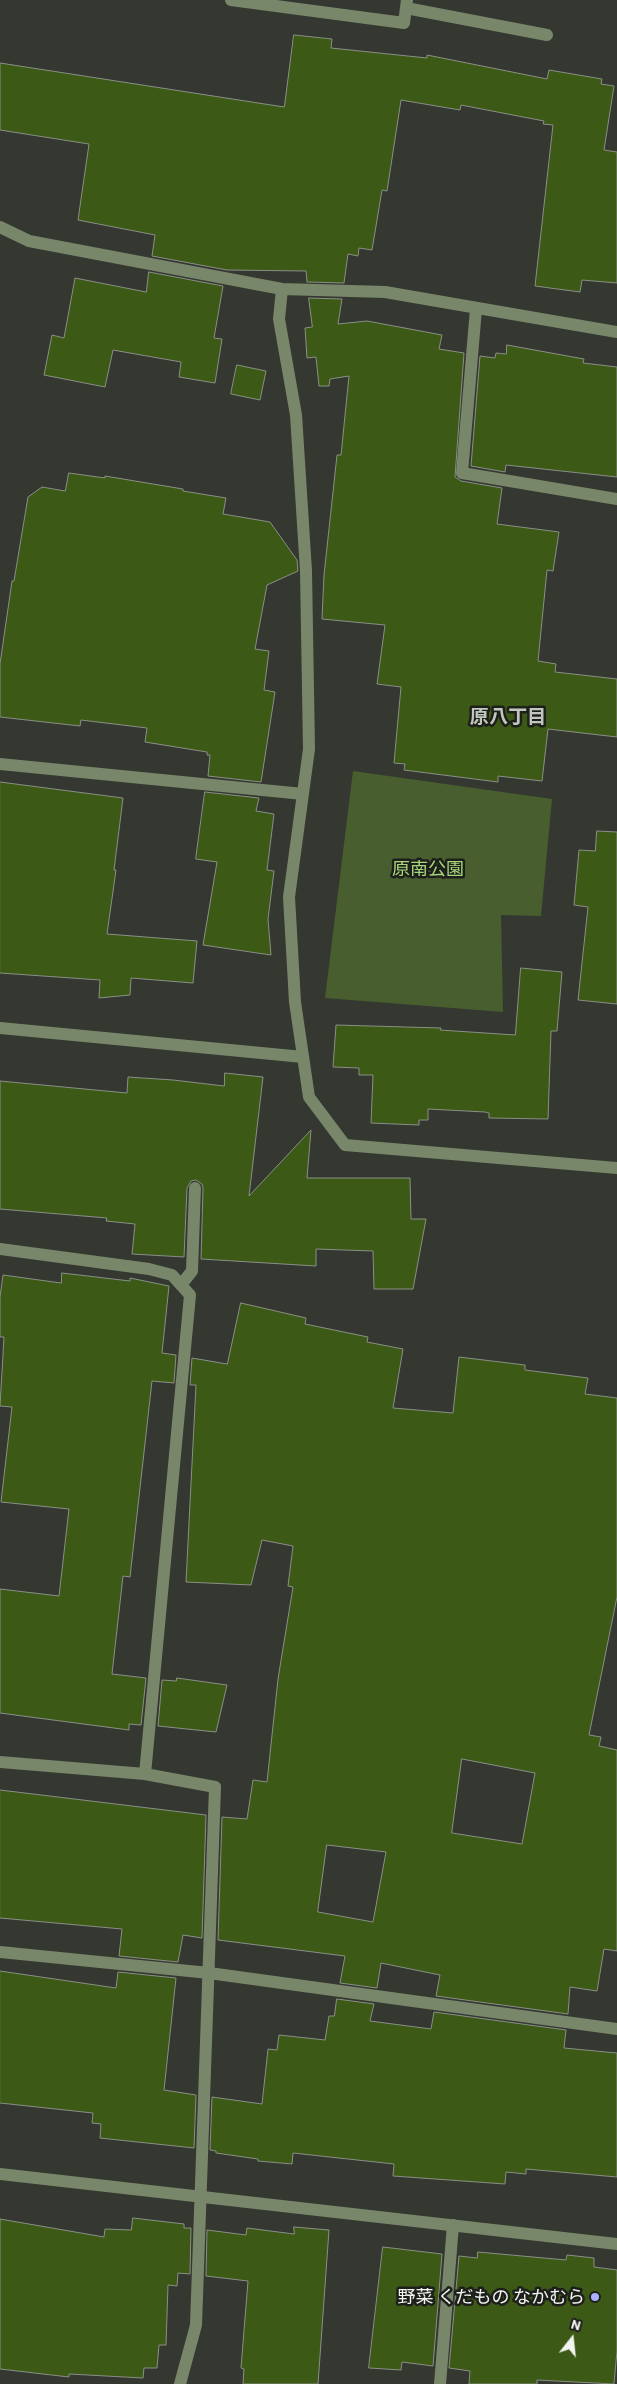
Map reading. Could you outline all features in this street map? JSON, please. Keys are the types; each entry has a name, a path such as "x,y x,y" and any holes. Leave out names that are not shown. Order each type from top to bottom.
{"street":[{"path":"231,0 404,23 406,4 547,35"},
{"path":"0,227 29,241 282,289 386,292 617,332"},
{"path":"282,289 279,319 296,415 306,571 309,749 289,897 295,1002 309,1097 345,1145 617,1168"},
{"path":"476,308 462,473 617,499"},
{"path":"0,764 303,794"},
{"path":"0,1028 303,1057"},
{"path":"181,1285 192,1271 195,1188"},
{"path":"0,1252 149,1269 172,1275 190,1295 145,1774"},
{"path":"0,1762 145,1774 215,1788 196,2325 180,2384"},
{"path":"0,1952 209,1973 617,2029"},
{"path":"0,2174 200,2195 617,2244"},
{"path":"440,2384 453,2225"}],"green space":[{"name":"原南公園","path":"353,771 552,799 541,916 501,915 503,1012 325,998"}],"building":[{"path":"294,35 332,39 331,48 427,58 427,55 547,79 549,70 602,79 601,84 614,86 604,150 617,152 617,283 582,280 580,292 535,286 553,125 543,124 544,121 461,105 460,110 401,100 387,191 382,190 372,250 359,248 358,256 348,254 344,283 307,282 306,271 227,270 152,256 155,235 78,220 89,144 0,130 0,63 284,107"},
{"path":"149,272 223,286 214,338 222,339 215,383 179,377 181,362 113,350 105,387 44,375 52,335 64,338 75,278 146,292"},
{"path":"309,298 342,299 338,324 367,321 442,335 439,349 464,353 455,477 461,481 502,488 497,524 559,532 553,571 547,570 538,661 556,664 555,672 617,679 617,737 548,729 542,781 498,776 498,782 404,770 405,764 394,763 401,687 377,684 385,625 322,619 324,575 337,455 341,455 349,376 330,379 329,386 319,386 316,357 307,358 305,328 312,327"},
{"path":"507,345 584,359 583,363 617,367 617,477 506,465 505,472 471,466 480,356 495,358 496,353 506,354"},
{"path":"237,365 266,371 260,400 231,394"},
{"path":"69,473 105,478 105,476 226,498 223,514 270,522 297,560 298,571 267,585 255,649 269,651 264,690 275,692 261,782 208,776 210,755 207,755 207,752 145,742 147,728 81,720 80,726 0,717 0,664 12,581 14,581 28,497 42,487 65,491"},
{"path":"0,782 123,798 107,934 197,941 193,983 131,978 130,995 99,998 100,980 0,973"},
{"path":"205,792 259,798 256,811 274,814 267,870 274,871 268,919 271,955 203,945 217,862 196,859"},
{"path":"597,831 617,832 617,1004 578,1000 588,907 574,905 579,850 595,851"},
{"path":"521,968 562,972 557,1031 551,1031 548,1119 489,1118 489,1113 485,1112 428,1109 428,1120 419,1120 419,1125 371,1123 373,1075 359,1075 359,1068 333,1067 336,1025 441,1028 440,1030 515,1035"},
{"path":"225,1073 263,1077 249,1196 311,1130 307,1178 410,1178 411,1219 426,1219 413,1289 374,1289 373,1251 316,1249 316,1266 201,1259 203,1188 202,1184 196,1180 191,1181 187,1188 184,1257 132,1254 135,1224 106,1221 107,1218 0,1209 0,1081 127,1093 128,1077 224,1086"},
{"path":"62,1273 130,1281 130,1278 169,1286 162,1353 176,1355 174,1383 152,1381 130,1577 123,1576 112,1674 146,1678 141,1725 129,1724 129,1730 0,1713 0,1589 59,1596 69,1509 1,1502 12,1407 0,1406 4,1337 0,1337 0,1297 3,1275 61,1283"},
{"path":"241,1303 306,1318 305,1324 368,1337 367,1342 403,1349 393,1408 453,1413 459,1357 525,1365 525,1370 588,1378 585,1394 617,1398 617,1597 589,1735 601,1737 599,1746 617,1750 617,1951 604,1949 597,1991 570,1987 568,2014 436,1996 440,1975 381,1963 377,1988 340,1983 345,1956 218,1940 222,1817 247,1819 253,1780 267,1782 278,1679 293,1587 288,1586 293,1546 262,1540 251,1585 186,1582 196,1385 190,1385 192,1358 227,1364","holes":["462,1759 535,1773 522,1844 452,1833","327,1845 386,1852 373,1922 318,1912"]},
{"path":"177,1678 227,1685 216,1732 158,1726 162,1680 176,1681"},
{"path":"0,1790 206,1815 202,1938 183,1935 178,1962 119,1956 122,1929 0,1918"},
{"path":"0,1971 116,1988 118,1972 176,1978 164,2090 196,2095 194,2148 100,2138 101,2124 92,2123 93,2113 0,2103"},
{"path":"337,1999 374,2004 370,2021 431,2029 434,2012 566,2030 564,2048 617,2053 617,2177 526,2169 526,2174 506,2172 505,2184 393,2176 394,2164 293,2153 292,2164 258,2161 258,2159 216,2153 216,2151 210,2150 212,2097 262,2104 268,2049 277,2050 279,2035 325,2040 329,2016 334,2016"},
{"path":"133,2218 184,2224 184,2228 191,2228 190,2274 178,2273 177,2286 168,2285 166,2345 159,2345 157,2368 144,2368 143,2378 69,2374 69,2377 0,2369 0,2219 104,2237 105,2229 131,2230"},
{"path":"294,2227 329,2230 318,2384 243,2384 244,2369 241,2368 248,2281 206,2276 207,2230 246,2235 247,2228 294,2234"},
{"path":"383,2247 442,2254 433,2366 402,2362 401,2370 369,2368"},
{"path":"478,2252 566,2260 567,2255 594,2258 594,2267 617,2270 617,2351 614,2384 537,2380 537,2384 469,2384 470,2371 449,2368 459,2256 477,2258"}],"place":[{"name":"野菜 くだもの なかむら","path":"595,2297"}],"district":[{"name":"原八丁目","path":"508,717"}]}
